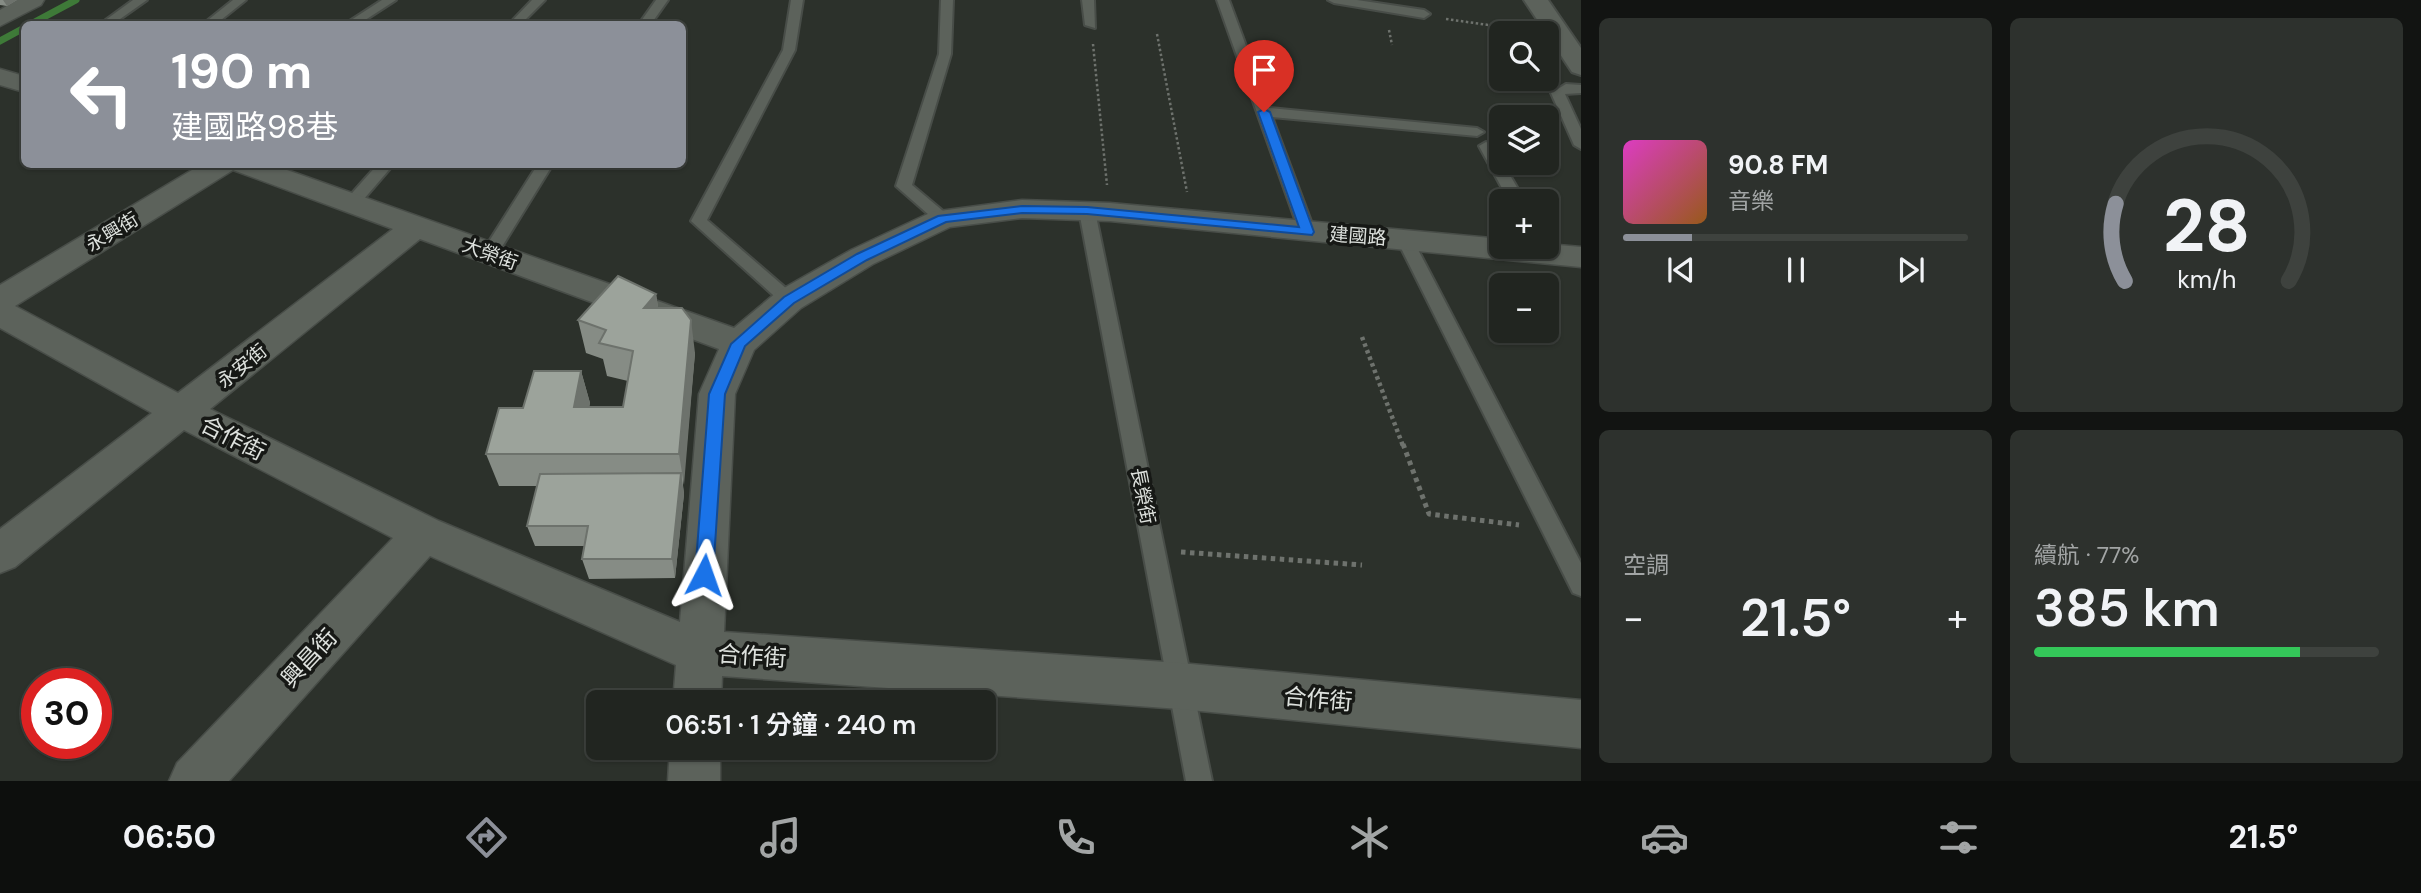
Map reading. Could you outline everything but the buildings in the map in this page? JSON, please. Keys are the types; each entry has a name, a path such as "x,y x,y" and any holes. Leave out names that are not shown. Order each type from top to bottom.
{"street":[{"path":"0,19 33,0"},
{"path":"1536,0 1581,67"},
{"name":"永興街","path":"0,300 216,168"},
{"name":"大榮街","path":"253,168 738,344"},
{"name":"建國路","path":"697,690 717,394 738,344 789,300 862,257 943,219 1022,209 1098,211 1307,232 1489,246"},
{"name":"永安街","path":"0,554 183,413 416,227"},
{"name":"建國路","path":"1559,253 1581,257"},
{"name":"合作街","path":"0,313 183,413 424,534 699,652 1180,686 1581,724"},
{"name":"興昌街","path":"195,781 424,534"},
{"path":"694,781 695,760"}],"lane":[{"path":"110,21 141,0"},
{"path":"213,21 240,0"},
{"path":"356,21 390,0"},
{"path":"518,21 539,0"},
{"path":"647,21 662,0"},
{"path":"789,300 699,221 789,50 797,0"},
{"path":"943,219 904,186 945,54 947,0"},
{"path":"1088,0 1091,25"},
{"path":"1223,0 1307,232"},
{"path":"1334,0 1424,14"},
{"path":"1581,89 1566,88 1558,93 1581,145"},
{"path":"1264,112 1477,132"},
{"path":"1486,146 1510,189"},
{"path":"351,204 383,168"},
{"path":"489,254 543,168"},
{"name":"長榮街","path":"1098,211 1154,550 1199,781"},
{"path":"1405,240 1581,586"}],"path":[{"path":"1424,14 1489,25"},
{"path":"1091,25 1098,211"},
{"path":"1157,34 1193,220"},
{"path":"1362,337 1429,514 1552,529"},
{"path":"1154,550 1362,565"}],"waterway":[{"path":"37,21 76,0"},
{"path":"0,41 21,30"}],"route":[{"path":"704,575 717,394 738,344 789,300 862,257 943,219 968,215 1022,209 1110,212 1307,232 1264,112"}]}
